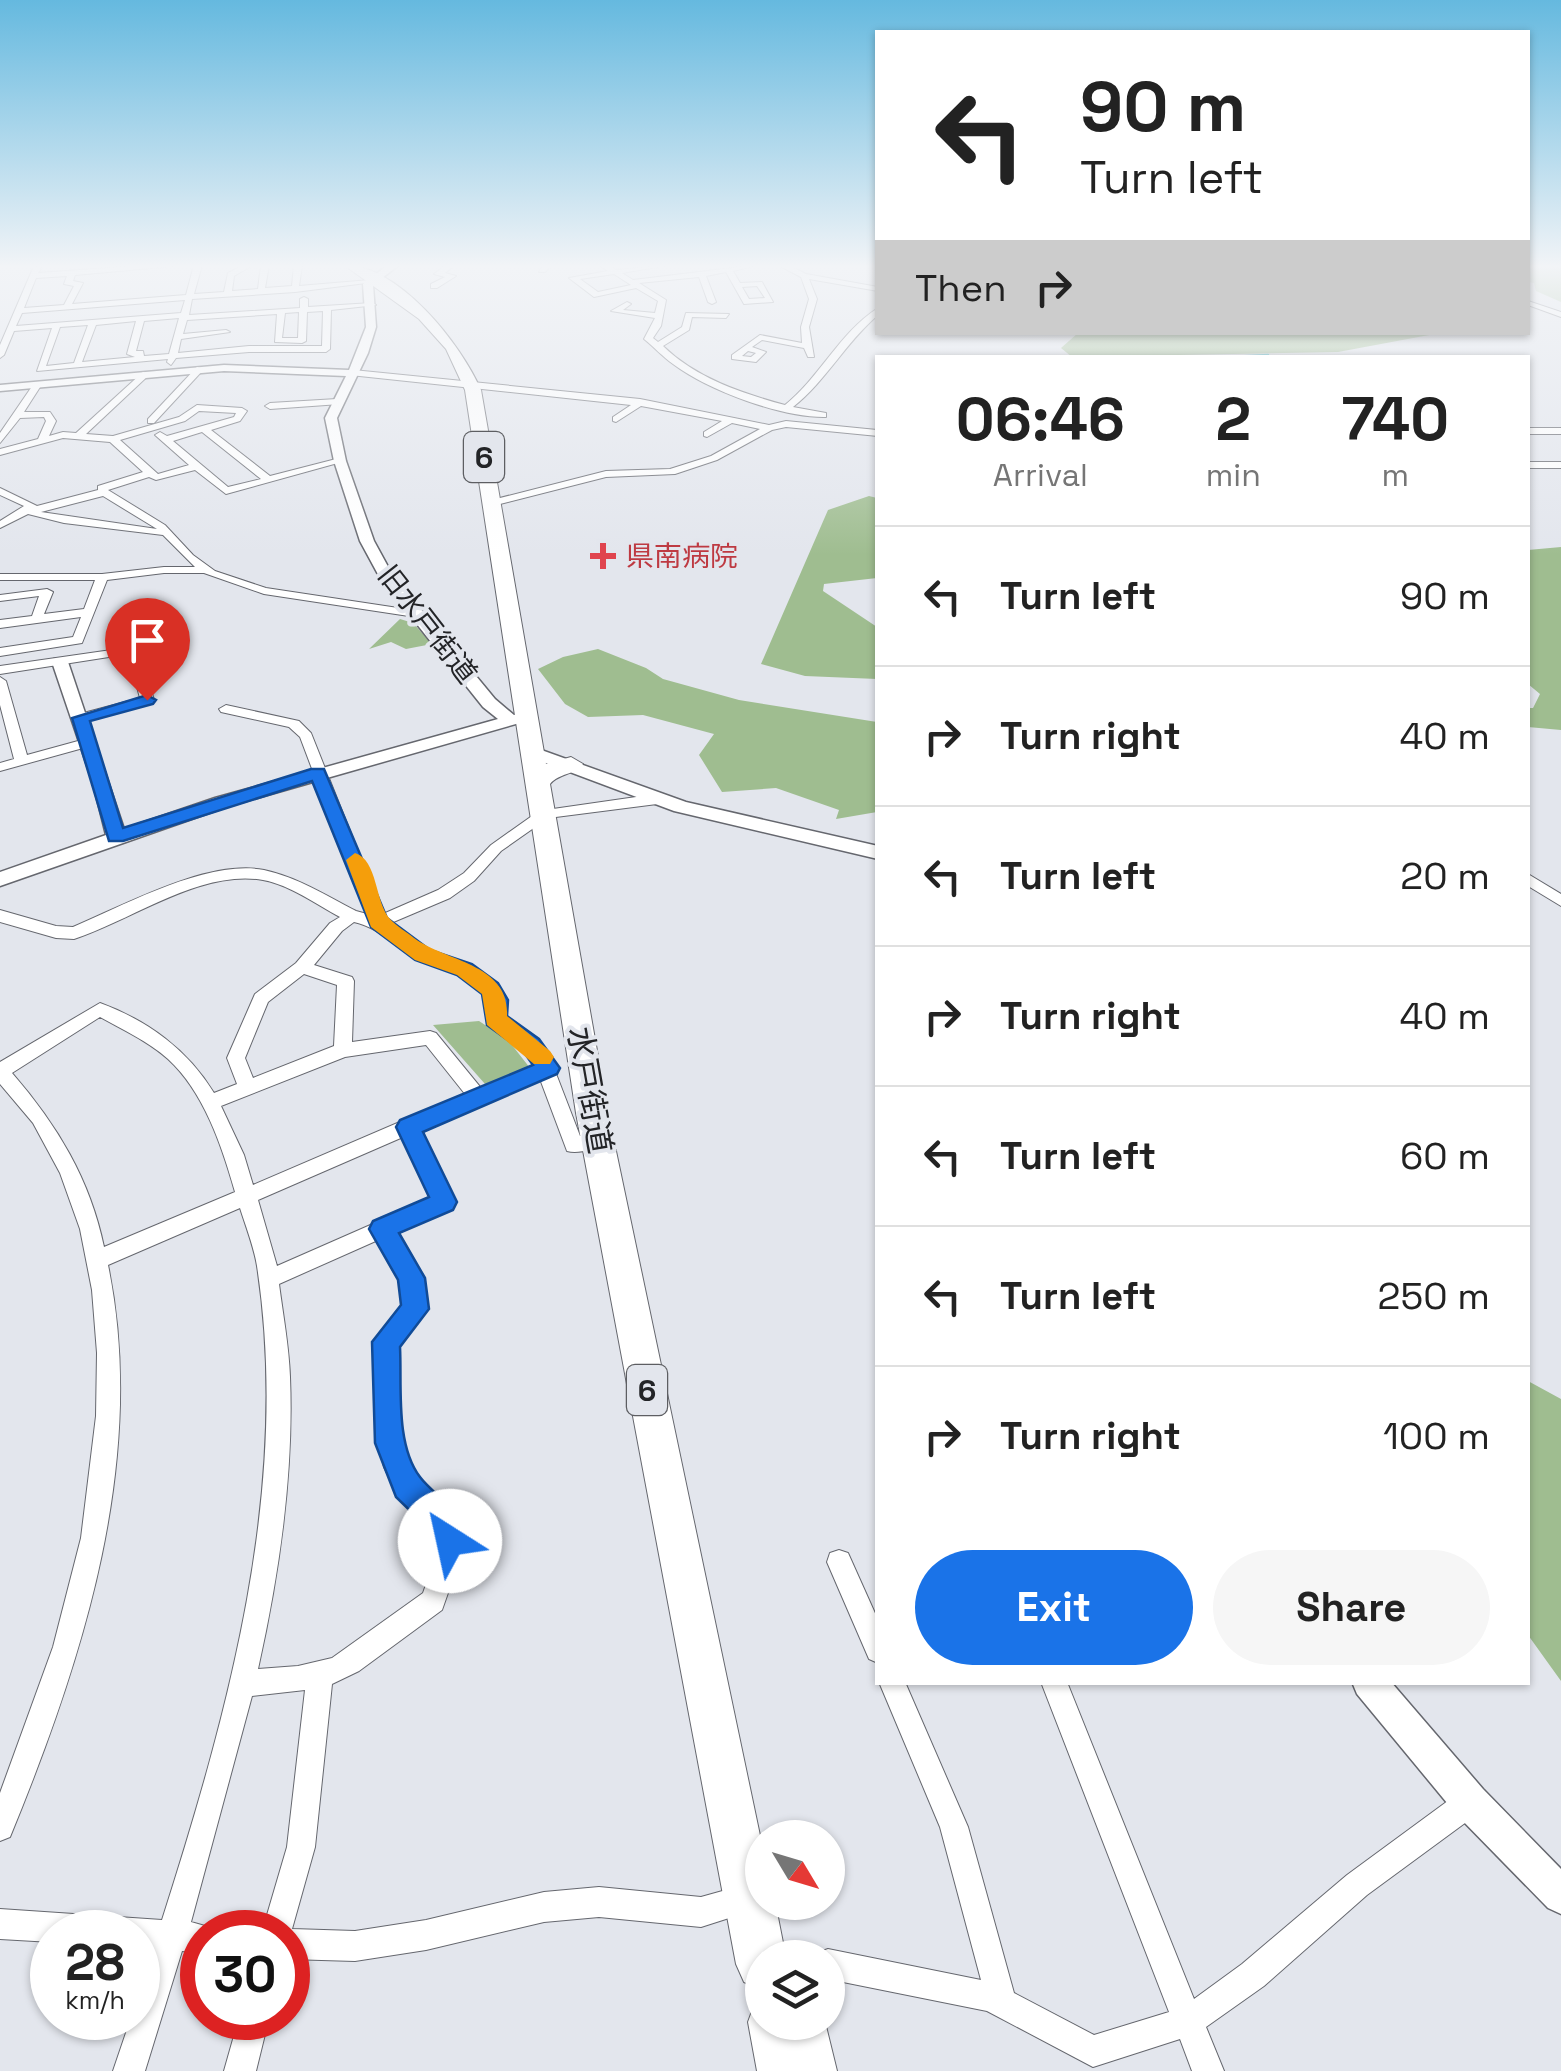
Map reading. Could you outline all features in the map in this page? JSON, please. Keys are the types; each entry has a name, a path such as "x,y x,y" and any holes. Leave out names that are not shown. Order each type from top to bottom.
{"highway":[{"name":"水戸街道","path":"461,362 472,387 492,504 519,719 533,752 597,1140 745,1878"},
{"path":"541,798 548,771 571,764"},
{"path":"778,2040 784,2071"}],"street":[{"path":"42,362 40,369 106,362"},
{"path":"168,372 172,362"},
{"name":"旧水戸街道","path":"356,362 331,418 340,460 367,541 385,575 489,703 519,719"},
{"path":"675,362 784,409 823,414"},
{"path":"814,362 819,372"},
{"path":"784,409 809,392 829,362"},
{"path":"151,425 200,369"},
{"path":"0,388 200,369 352,373 640,402 769,428"},
{"path":"77,437 146,374"},
{"path":"2,434 38,384"},
{"path":"270,406 337,402"},
{"path":"616,420 640,402"},
{"path":"0,452 43,439 113,438 182,418 197,408 242,412 237,419 165,440"},
{"path":"786,424 798,413"},
{"path":"16,415 46,414 51,421 43,439"},
{"path":"707,434 732,420"},
{"path":"492,504 606,474 670,472 714,458 769,428 786,424 875,432"},
{"path":"151,425 226,491 340,460"},
{"path":"204,429 266,478"},
{"path":"1530,430 1561,431"},
{"path":"1541,430 1561,444"},
{"path":"113,438 156,478 197,466"},
{"path":"1530,465 1561,465"},
{"path":"150,473 102,488 169,536 205,570"},
{"path":"0,491 32,506 0,525"},
{"path":"26,510 57,506 104,492"},
{"path":"26,510 51,519 124,525 169,536"},
{"path":"0,576 102,577 205,570 264,591 418,616"},
{"path":"0,652 78,640 102,577"},
{"path":"0,598 47,592 37,618"},
{"path":"0,624 89,612"},
{"path":"0,670 166,646"},
{"path":"81,718 147,700 133,650"},
{"path":"60,662 89,742 116,836"},
{"path":"0,681 22,761"},
{"path":"226,709 294,724 306,736 378,922"},
{"path":"0,879 116,836 318,773 519,719"},
{"path":"0,767 89,742"},
{"path":"533,752 657,799 757,827 875,852"},
{"path":"378,922 444,894 468,878 541,798 657,799"},
{"path":"0,916 56,932 74,933 210,876 244,872 282,880 352,916 378,922 423,955 464,969 490,988 497,1000 495,1019 531,1045 548,1068 574,1146 597,1140"},
{"path":"1530,880 1561,901"},
{"path":"247,1087 236,1058 261,998 302,967 336,927 352,916"},
{"path":"302,967 346,981 343,1050"},
{"path":"0,1827 28,1758 93,1539 108,1354 97,1260 76,1188 47,1123 0,1071 100,1009 181,1060 211,1102 250,1195 269,1279 277,1344 277,1456 260,1592 242,1684 172,1935 129,2071"},
{"path":"211,1102 343,1050 430,1038 478,1097"},
{"path":"97,1260 548,1068"},
{"path":"269,1279 444,1202 408,1127"},
{"path":"242,1684 320,1674 349,1663 405,1616 433,1601 450,1541 447,1525 407,1486 390,1443 386,1342 415,1309 411,1278 382,1229"},
{"path":"840,1562 875,1643"},
{"path":"283,1910 301,1847 320,1674"},
{"path":"893,1685 954,1827 1002,2003"},
{"path":"1055,1685 1208,2071"},
{"path":"1372,1685 1470,1802 1561,1895"},
{"path":"845,1967 991,1997 1093,2052 1189,2020 1253,1974 1358,1885 1470,1802"},
{"path":"310,1945 355,1946 426,1935 544,1907 599,1902 701,1912 745,1899"},
{"path":"0,1924 30,1926"},
{"path":"160,1934 180,1936"},
{"path":"240,2071 248,2040"},
{"path":"814,2040 821,2071"}],"green space":[{"path":"875,498 875,578 824,584 823,591 875,626 875,679 805,676 761,664 828,510"},
{"path":"1561,547 1561,730 1530,727 1530,708 1540,694 1530,686 1530,550"},
{"path":"400,619 413,623 432,644 406,649 391,642 369,649"},
{"path":"598,649 663,679 739,700 875,722 875,812 836,819 839,810 776,788 722,792 699,755 714,734 643,715 588,717 565,704 538,669 563,657"},
{"path":"479,1021 508,1040 530,1068 485,1084 433,1025"},
{"path":"1530,1382 1561,1399 1561,1681 1530,1638"}],"slow traffic":[{"path":"355,860 378,922 423,955 464,969 490,988 497,1000 495,1019 542,1057"}],"place":[{"name":"県南病院","path":"603,556"}],"route":[{"path":"147,700 81,718 116,836 318,773 378,922 423,955 464,969 490,988 497,1000 495,1019 531,1045 548,1068 408,1127 444,1202 382,1229 411,1278 415,1309 386,1342 390,1443 396,1467 407,1486 447,1525 450,1541"}]}
